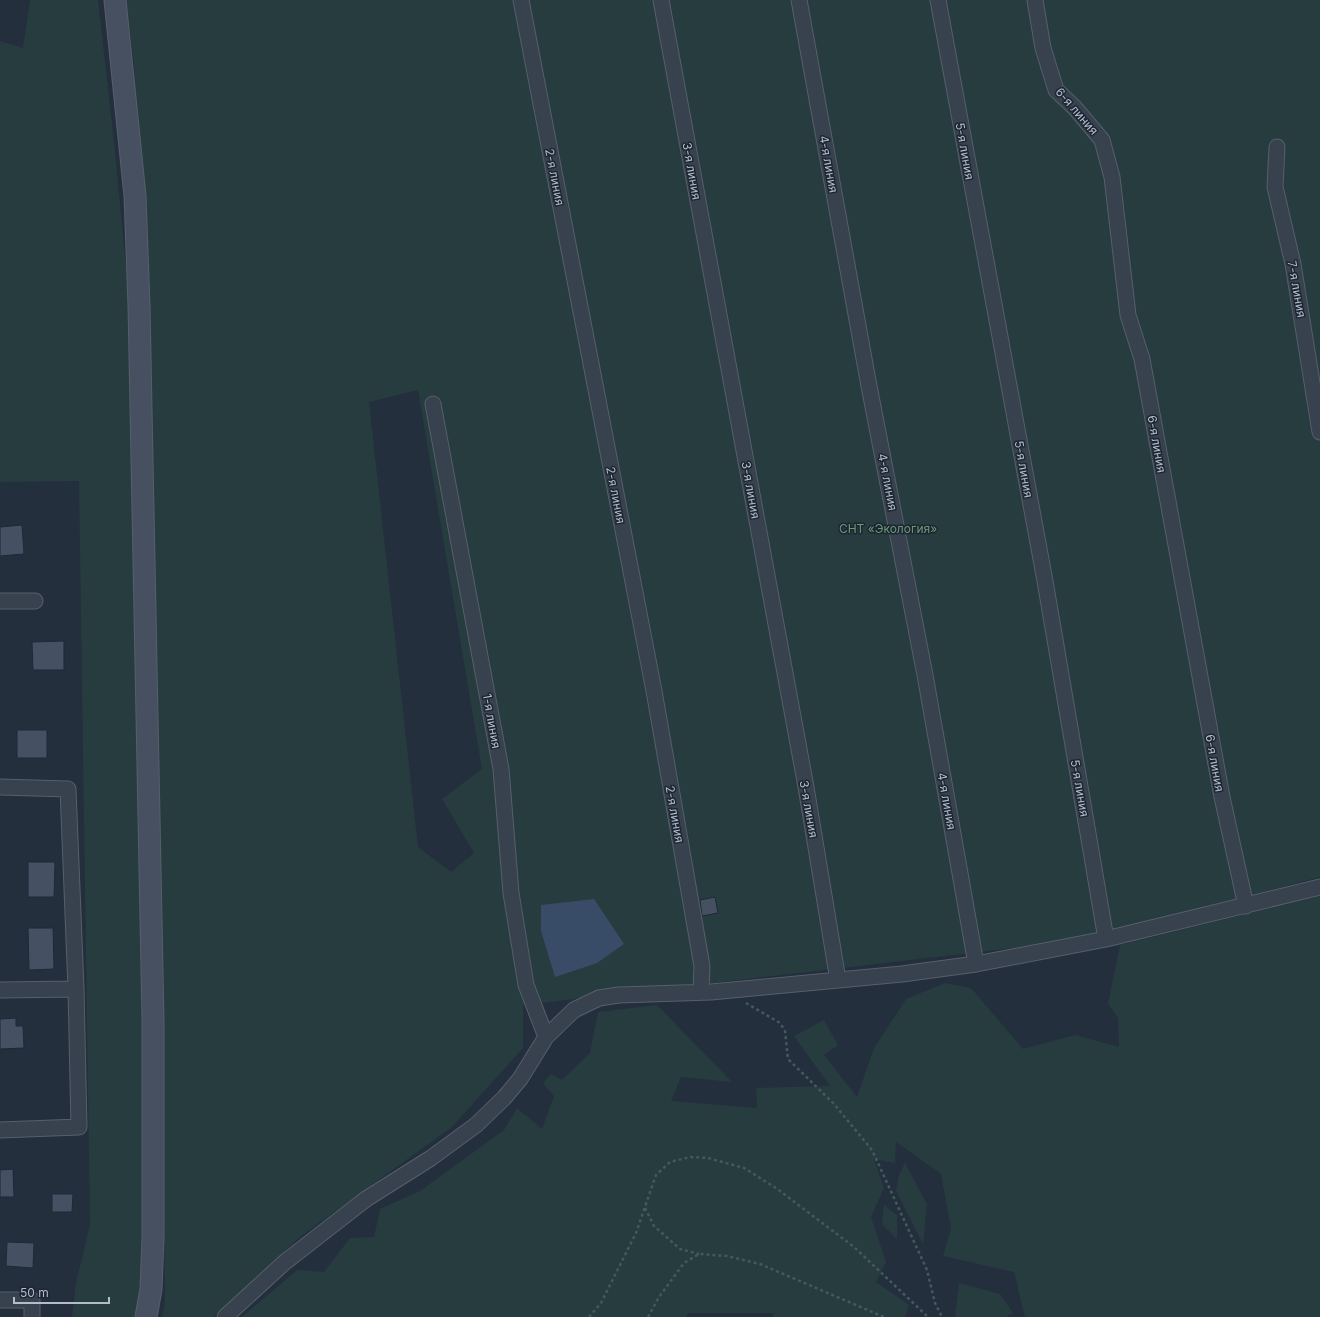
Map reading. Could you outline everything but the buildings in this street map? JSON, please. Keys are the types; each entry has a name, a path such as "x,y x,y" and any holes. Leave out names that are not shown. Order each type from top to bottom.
{"main road":[{"path":"115,0 135,196 139,313 153,1022 154,1238 151,1289 146,1317"}],"street":[{"name":"2-я линия","path":"520,0 653,683 702,966 701,992"},
{"name":"3-я линия","path":"662,0 804,780 838,980"},
{"name":"4-я линия","path":"799,0 869,386 925,675 976,964"},
{"name":"5-я линия","path":"938,0 1043,573 1106,939"},
{"name":"6-я линия","path":"1035,0 1043,48 1056,90 1075,108 1102,140 1112,177 1128,315 1142,359 1222,797 1246,906"},
{"name":"7-я линия","path":"1277,147 1275,187 1293,264 1320,432"},
{"name":"1-я линия","path":"433,404 501,769 511,893 526,985 546,1036"},
{"path":"0,601 35,601"},
{"path":"0,787 68,788 76,989 79,1127 0,1130"},
{"path":"225,1317 285,1262 366,1199 431,1158 476,1124 504,1098 520,1079 546,1036 574,1010 599,998 619,995 701,992 838,980 902,974 976,964 1106,939 1320,887"},
{"path":"0,990 76,989"},
{"path":"0,1300 32,1300 32,1317"}],"path":[{"path":"743,1002 750,1004 780,1023 785,1031 788,1059 834,1104 872,1150 927,1270 935,1303 942,1317"},
{"path":"589,1317 601,1303 636,1234 656,1175 670,1162 690,1156 708,1158 744,1168 776,1188 854,1247 928,1317"},
{"path":"645,1208 654,1226 680,1249 699,1254 727,1256 760,1264 884,1317"},
{"path":"648,1317 659,1297 684,1263 699,1254"}],"green space":[{"path":"30,0 98,0 114,141 133,340 145,1279 139,1317 72,1317 76,1282 90,1225 79,481 0,482 0,41 23,48"},
{"name":"СНТ «Экология»","path":"126,0 1320,0 1320,877 1083,940 523,1005 523,1048 452,1127 301,1236 214,1317 162,1317 165,1304 158,697 134,63","holes":["418,390 482,769 442,799 474,853 451,872 418,847 369,402"]},
{"path":"1320,896 1320,1317 1025,1317 1014,1272 943,1256 951,1229 941,1174 896,1142 895,1163 874,1159 884,1188 871,1217 886,1262 876,1282 909,1305 905,1317 773,1317 773,1313 688,1313 686,1317 242,1317 297,1270 324,1272 350,1238 374,1237 380,1209 420,1191 504,1130 517,1108 542,1129 554,1096 543,1083 551,1074 562,1080 590,1053 598,1012 657,1005 732,1082 681,1077 671,1101 757,1108 756,1088 830,1086 794,1036 824,1020 838,1045 824,1055 857,1097 874,1048 906,999 945,983 971,988 1023,1049 1075,1035 1119,1047 1118,1018 1108,1004 1120,945"},
{"path":"905,1163 927,1204 923,1244 896,1191 899,1175"},
{"path":"884,1205 897,1215 897,1239 882,1224"},
{"path":"959,1283 1000,1294 1013,1313 1006,1317 955,1317"}],"water":[{"path":"594,899 624,944 597,963 555,977 541,931 541,905"}]}
